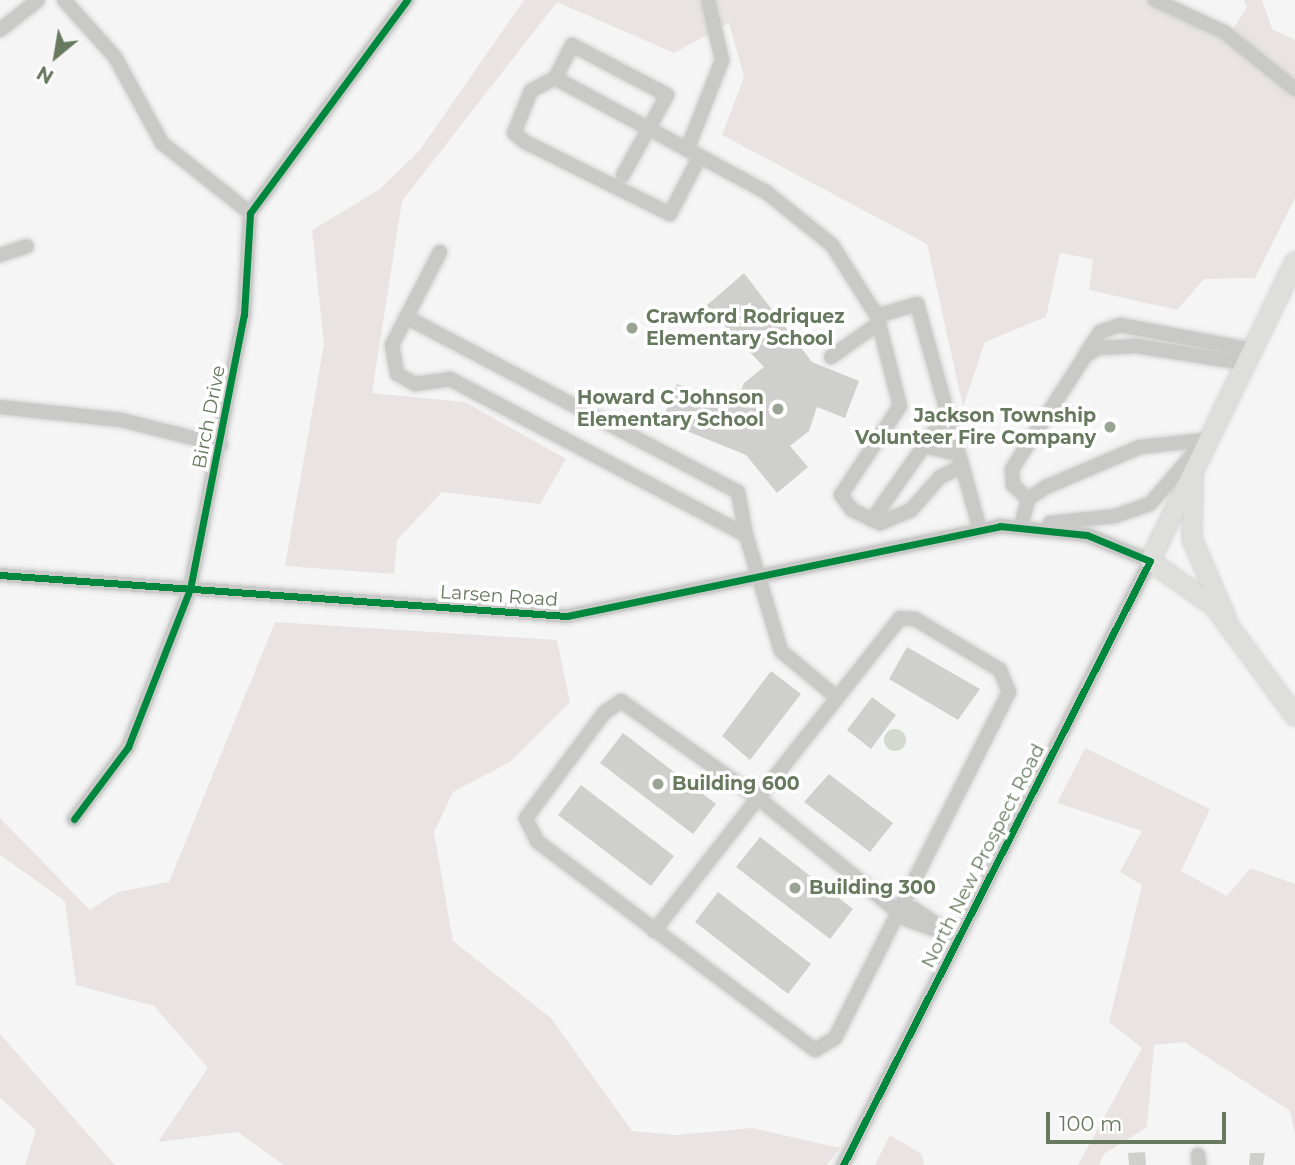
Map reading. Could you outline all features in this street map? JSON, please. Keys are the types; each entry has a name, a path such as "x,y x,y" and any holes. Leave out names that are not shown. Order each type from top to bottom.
{"main road":[{"name":"North New Prospect Road","path":"1150,561 1203,441 1295,262"},
{"path":"1203,441 1190,489 1190,531 1227,621"},
{"path":"1150,561 1189,584 1227,621 1295,716"}],"street":[{"path":"0,30 38,0"},
{"path":"64,0 115,57 162,143 250,213 407,0"},
{"path":"623,174 667,95 572,46 555,78 531,91 514,133 524,142 670,214 693,153 722,60 708,0"},
{"path":"1155,0 1224,32 1295,89"},
{"path":"555,78 766,192 832,245 878,319 900,406 841,495 872,520 880,523 911,510 940,477 960,460"},
{"name":"Birch Drive","path":"74,819 128,747 190,589 221,445 244,314 250,213"},
{"path":"0,255 27,246"},
{"path":"440,252 406,317 391,356 405,380 450,379 746,535"},
{"path":"831,357 878,319 916,304 944,417 980,529"},
{"path":"406,317 738,492 746,535 762,579 781,651 835,696"},
{"path":"1028,499 1013,485 1012,469 1031,433 1057,407 1100,332 1119,325 1249,356"},
{"path":"1085,356 1098,348 1136,346 1249,356"},
{"path":"0,407 121,420 221,445"},
{"path":"872,520 944,417"},
{"path":"1028,499 1140,447 1203,441"},
{"path":"1028,499 1021,526 1135,511 1169,487 1203,441"},
{"path":"924,446 960,460"},
{"name":"Larsen Road","path":"0,575 567,616 762,579 980,529 1021,526 1087,535 1150,561"},
{"name":"North New Prospect Road","path":"844,1165 1150,561"},
{"path":"654,931 758,798 835,696 905,617 1008,679 1006,700 900,908 835,1038 821,1050 801,1045 654,931 526,825 531,806 604,713 621,701 635,706 758,798 900,908 936,934 958,938"}],"shaded area":[{"path":"524,0 1173,0 1233,29 1247,7 1244,0 1262,0 1272,29 1295,40 1295,198 1255,278 1204,279 1177,310 1089,290 1093,259 1060,253 1046,317 985,342 963,407 927,244 722,135 744,77 729,23 674,53 557,2 402,201 372,393 465,402 566,459 540,504 442,492 397,540 394,574 285,566 324,344 312,230 380,189 419,151"},
{"path":"275,622 557,640 570,702 510,762 453,792 434,832 453,941 551,1018 632,1131 676,1135 752,1128 840,1148 827,1165 284,1165 238,1132 158,1142 208,1068 154,1006 76,985 65,901 0,855 0,818 90,910 118,892 169,882"},
{"path":"895,729 903,732 906,740 903,748 895,751 887,748 884,740 887,732"},
{"path":"1085,748 1210,809 1181,871 1227,896 1250,868 1295,884 1295,1135 1290,1111 1184,1042 1154,1045 1147,1127 1104,1154 1099,1165 1078,1165 1142,1048 1109,1022 1142,885 1120,872 1142,831 1057,803"},
{"path":"0,1034 115,1165 25,1165 36,1130 0,1098"},
{"path":"890,1135 922,1154 924,1165 875,1165"}],"building":[{"path":"744,273 812,362 859,381 845,418 817,407 809,431 790,446 808,467 777,493 746,455 662,421 677,384 735,407 744,383 764,367 706,306"},
{"path":"907,647 980,689 958,720 889,679"},
{"path":"771,671 801,694 750,760 722,736"},
{"path":"872,697 896,715 871,749 847,730"},
{"name":"Building 600","path":"623,733 716,804 693,834 600,763"},
{"path":"829,774 893,823 870,852 804,802"},
{"path":"581,785 674,856 651,886 558,815"},
{"name":"Building 300","path":"760,837 853,909 830,939 736,867"},
{"path":"718,892 811,964 788,994 695,922"},
{"path":"1145,1152 1146,1165 1129,1165 1128,1153"},
{"path":"1250,1153 1265,1153 1263,1165 1249,1165"}],"cycle path":[{"path":"74,819 128,747 190,589 244,315 250,213 407,0"},
{"path":"0,575 567,616 1000,526 1087,535 1150,561 843,1165"}],"place":[{"name":"Crawford Rodriquez Elementary School","path":"632,328"},
{"name":"Howard C Johnson Elementary School","path":"778,409"},
{"name":"Jackson Township Volunteer Fire Company","path":"1110,427"},
{"name":"Building 600","path":"658,784"},
{"name":"Building 300","path":"795,888"}]}
